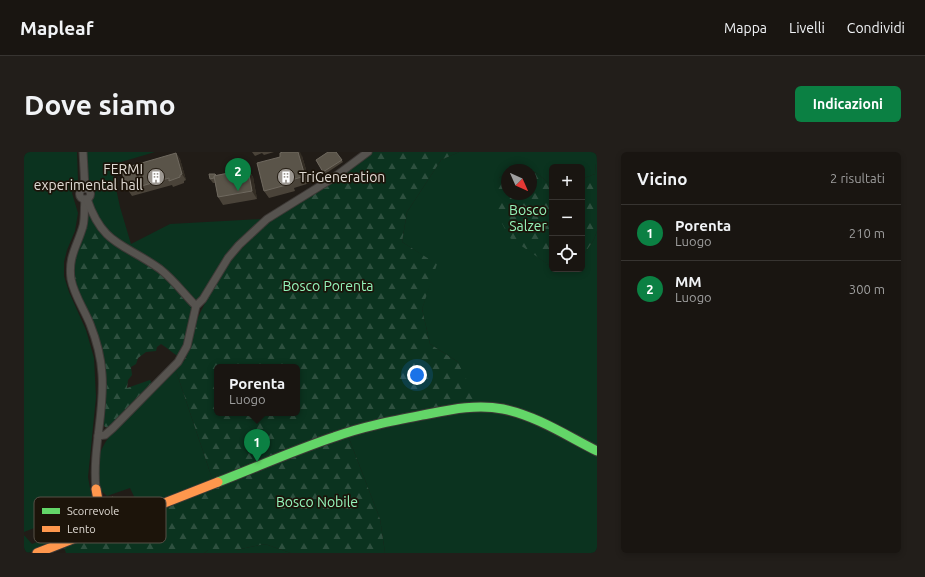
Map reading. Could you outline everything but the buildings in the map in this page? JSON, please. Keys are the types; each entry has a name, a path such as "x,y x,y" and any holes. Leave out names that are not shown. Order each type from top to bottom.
{"main road":[{"path":"166,503 334,437 378,424 455,409 485,407 510,410 535,420 597,451"},
{"path":"96,489 97,497"},
{"path":"37,553 63,543"}],"street":[{"path":"83,152 85,188 90,192 90,196 86,199 83,224 72,256 71,274 75,292 90,325 99,355 103,384 95,461 96,489"},
{"path":"98,436 105,435 114,428 178,362 187,346 196,306 203,299 228,258 258,226 333,178 368,152"},
{"path":"86,199 97,222 110,238 168,275 196,306"}],"green space":[{"path":"24,152 77,152 78,181 72,193 78,213 75,231 64,262 64,276 69,292 86,330 94,358 96,397 88,477 92,497 34,497 34,528 24,532"},
{"path":"86,152 155,152 111,165 120,207 131,244 170,224 262,219 241,239 199,301 196,301 106,231 91,203 95,192 88,178"},
{"name":"Bosco Porenta","path":"373,152 459,152 441,160 407,212 402,242 437,264 422,309 430,344 458,362 476,399 473,404 433,410 213,481 175,368 181,361 184,361 187,355 186,353 196,321 222,270 263,226"},
{"path":"459,152 597,152 595,174 585,178 585,164 549,164 549,183 537,173 537,164 501,164 501,177 499,178 501,200 503,200 510,237 549,265 549,272 585,272 585,253 593,241 597,231 597,446 532,414 473,404 458,362 430,344 422,309 436,264 402,242 407,212 441,160"},
{"name":"Bosco Salzer","path":"597,152 597,231 593,241 585,253 585,178 595,174"},
{"name":"Bosco Salzer","path":"537,174 549,183 549,265 510,238 499,218 496,195 499,178 501,177 501,200 537,200"},
{"path":"88,207 96,225 146,263 162,273 191,305 192,310 190,331 179,357 161,344 157,347 156,351 146,352 138,358 136,364 131,367 132,375 128,380 127,388 150,380 152,383 147,390 109,428 105,427 102,422 104,367 75,284 73,266"},
{"path":"175,368 213,481 166,499 166,497 134,497 130,488 107,496 98,488 98,464 104,445 114,430"},
{"path":"490,411 526,420 597,455 597,553 385,553 380,519 348,436 454,412"},
{"name":"Bosco Nobile","path":"348,436 380,519 385,553 291,553 265,544 236,550 208,550 204,553 66,553 64,547 74,543 166,543 166,508 205,491"},
{"path":"24,535 32,544 53,543 28,553 24,553"},
{"path":"265,544 291,553 204,553 208,550 236,550"}],"traffic: fast":[{"path":"218,482 305,447 345,433 447,410 466,408 484,407 516,412 540,421 597,451"}],"traffic: slow":[{"path":"166,502 218,482"},
{"path":"96,489 97,497"},
{"path":"37,553 62,543"}],"place":[{"name":"FERMI experimental hall","path":"156,177"},
{"name":"TriGeneration","path":"286,177"},
{"name":"MM","path":"238,191"},
{"name":"Porenta","path":"257,462"}]}
